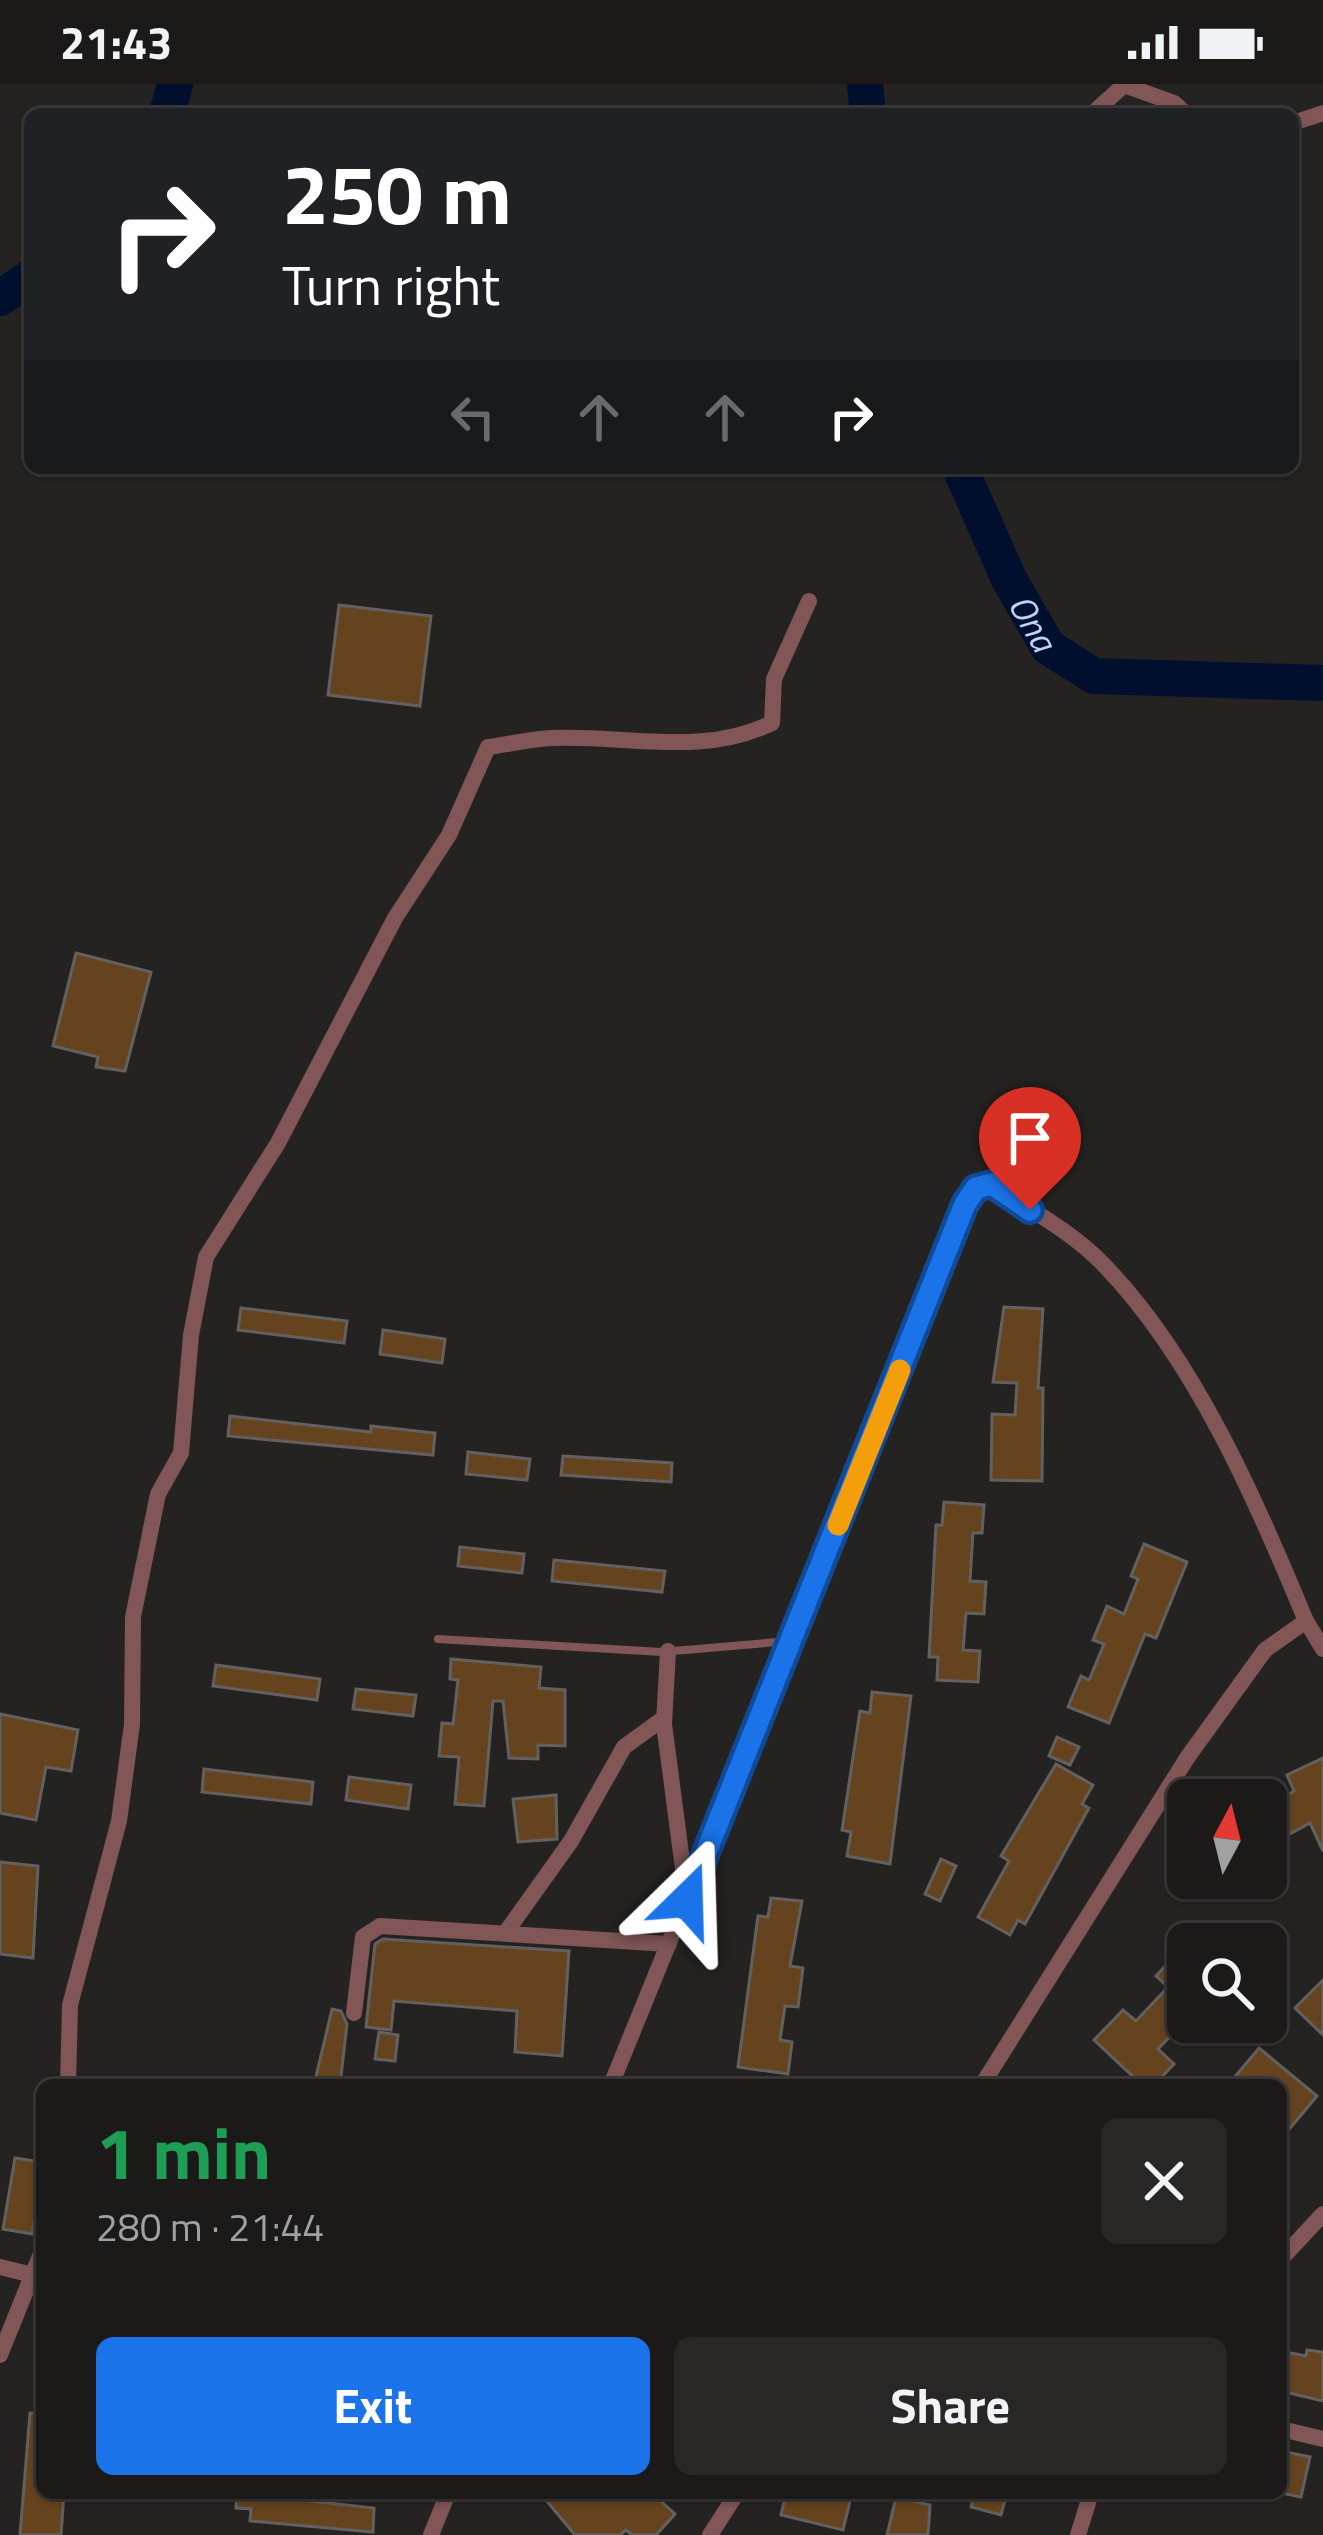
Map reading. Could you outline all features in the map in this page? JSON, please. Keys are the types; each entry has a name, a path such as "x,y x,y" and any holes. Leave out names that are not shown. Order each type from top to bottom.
{"street":[{"path":"1099,108 1124,85 1179,108"},
{"path":"68,2079 70,2005 119,1821 132,1724 133,1617 158,1494 181,1454 191,1335 206,1257 278,1143 395,918 449,836 488,747 552,738 698,744 740,739 772,723 774,679 809,601"},
{"path":"613,2079 965,1204 976,1188 992,1184 1069,1235 1136,1303 1259,1508 1306,1621 1323,1649"},
{"path":"986,2079 1187,1758 1265,1650 1306,1621"},
{"path":"668,1651 664,1718 687,1900"},
{"path":"506,1932 571,1841 624,1748 664,1718"},
{"path":"354,2013 363,1937 369,1929 506,1932 668,1944"},
{"path":"1287,2253 1323,2214"},
{"path":"0,2267 33,2275"},
{"path":"0,2355 36,2267"},
{"path":"1287,2430 1323,2439"},
{"path":"431,2535 446,2499"},
{"path":"710,2535 733,2499"},
{"path":"1078,2535 1088,2499"}],"lane":[{"path":"438,1639 668,1651 791,1641"}],"building":[{"path":"339,605 431,616 420,706 328,695"},
{"path":"76,953 151,972 125,1071 96,1067 98,1057 53,1046"},
{"path":"1004,1307 1043,1309 1038,1388 1043,1388 1042,1481 991,1480 992,1414 1015,1415 1017,1383 993,1382"},
{"path":"241,1308 347,1321 344,1343 238,1330"},
{"path":"383,1330 445,1339 442,1363 380,1354"},
{"path":"230,1416 371,1432 371,1426 435,1433 433,1455 228,1436"},
{"path":"468,1452 530,1459 527,1480 466,1474"},
{"path":"563,1456 672,1463 671,1482 561,1475"},
{"path":"944,1502 984,1505 982,1533 973,1533 970,1581 986,1582 984,1614 966,1613 963,1650 980,1651 978,1682 937,1680 938,1657 929,1657 936,1525 942,1525"},
{"path":"1144,1544 1187,1562 1156,1638 1145,1634 1109,1723 1068,1707 1081,1676 1089,1680 1104,1644 1093,1640 1107,1606 1124,1614 1138,1579 1131,1576"},
{"path":"460,1547 524,1554 522,1573 458,1566"},
{"path":"554,1560 665,1571 662,1592 552,1581"},
{"path":"451,1659 541,1667 539,1688 565,1690 565,1746 538,1745 538,1759 509,1758 503,1701 493,1701 484,1806 455,1804 459,1757 439,1756 442,1723 453,1724 458,1680 450,1679"},
{"path":"216,1665 320,1679 317,1700 213,1686"},
{"path":"356,1689 416,1695 413,1716 353,1709"},
{"path":"872,1692 911,1696 890,1864 847,1856 851,1832 842,1830 860,1711 870,1713"},
{"path":"0,1714 78,1730 71,1771 46,1767 36,1820 0,1813"},
{"path":"1057,1737 1079,1747 1070,1765 1049,1756"},
{"path":"1323,1758 1323,1851 1310,1823 1287,1836 1287,1795 1294,1791 1287,1775"},
{"path":"1056,1764 1093,1785 1082,1804 1089,1808 1025,1924 1018,1920 1010,1935 978,1917 1009,1861 1001,1856"},
{"path":"204,1769 313,1782 311,1804 202,1792"},
{"path":"349,1777 411,1785 408,1809 346,1800"},
{"path":"556,1795 557,1839 518,1842 513,1799"},
{"path":"941,1859 956,1866 940,1901 925,1894"},
{"path":"0,1862 38,1866 33,1958 0,1954"},
{"path":"771,1898 802,1901 790,1966 803,1968 798,2007 785,2006 780,2040 792,2042 788,2074 738,2067 758,1916 768,1917"},
{"path":"383,1939 569,1951 562,2056 515,2052 517,2011 394,2001 391,2030 366,2027 375,1944"},
{"path":"1167,1964 1167,1986 1156,1976"},
{"path":"1323,1980 1323,2035 1295,2008"},
{"path":"1167,1988 1167,2040 1158,2049 1174,2064 1160,2079 1136,2079 1094,2040 1123,2010 1136,2021"},
{"path":"332,2009 341,2011 347,2024 341,2079 315,2079"},
{"path":"379,2032 398,2035 395,2061 375,2059"},
{"path":"1259,2048 1317,2096 1287,2132 1287,2079 1233,2079"},
{"path":"15,2158 36,2161 32,2234 3,2229"},
{"path":"1307,2350 1323,2352 1323,2401 1287,2392 1287,2352 1306,2356"},
{"path":"30,2413 36,2414 36,2499 64,2499 61,2535 20,2535"},
{"path":"1287,2452 1310,2457 1301,2497 1287,2494"},
{"path":"237,2499 292,2499 374,2508 373,2532 250,2521 251,2509 236,2508"},
{"path":"545,2499 659,2499 675,2514 656,2535 632,2535 626,2530 620,2535 575,2535"},
{"path":"785,2499 851,2499 843,2530 781,2515"},
{"path":"896,2499 930,2505 928,2535 887,2535"},
{"path":"973,2499 1005,2499 1001,2515 971,2507"}],"waterway":[{"name":"Ona","path":"169,108 175,84"},
{"name":"Ona","path":"865,84 867,108"},
{"name":"Ona","path":"0,298 24,282"},
{"name":"Ona","path":"963,474 1009,579 1048,647 1094,676 1323,683"}],"slow traffic":[{"path":"838,1525 900,1370"}],"route":[{"path":"687,1900 965,1204 976,1188 992,1184 1030,1210"}]}
